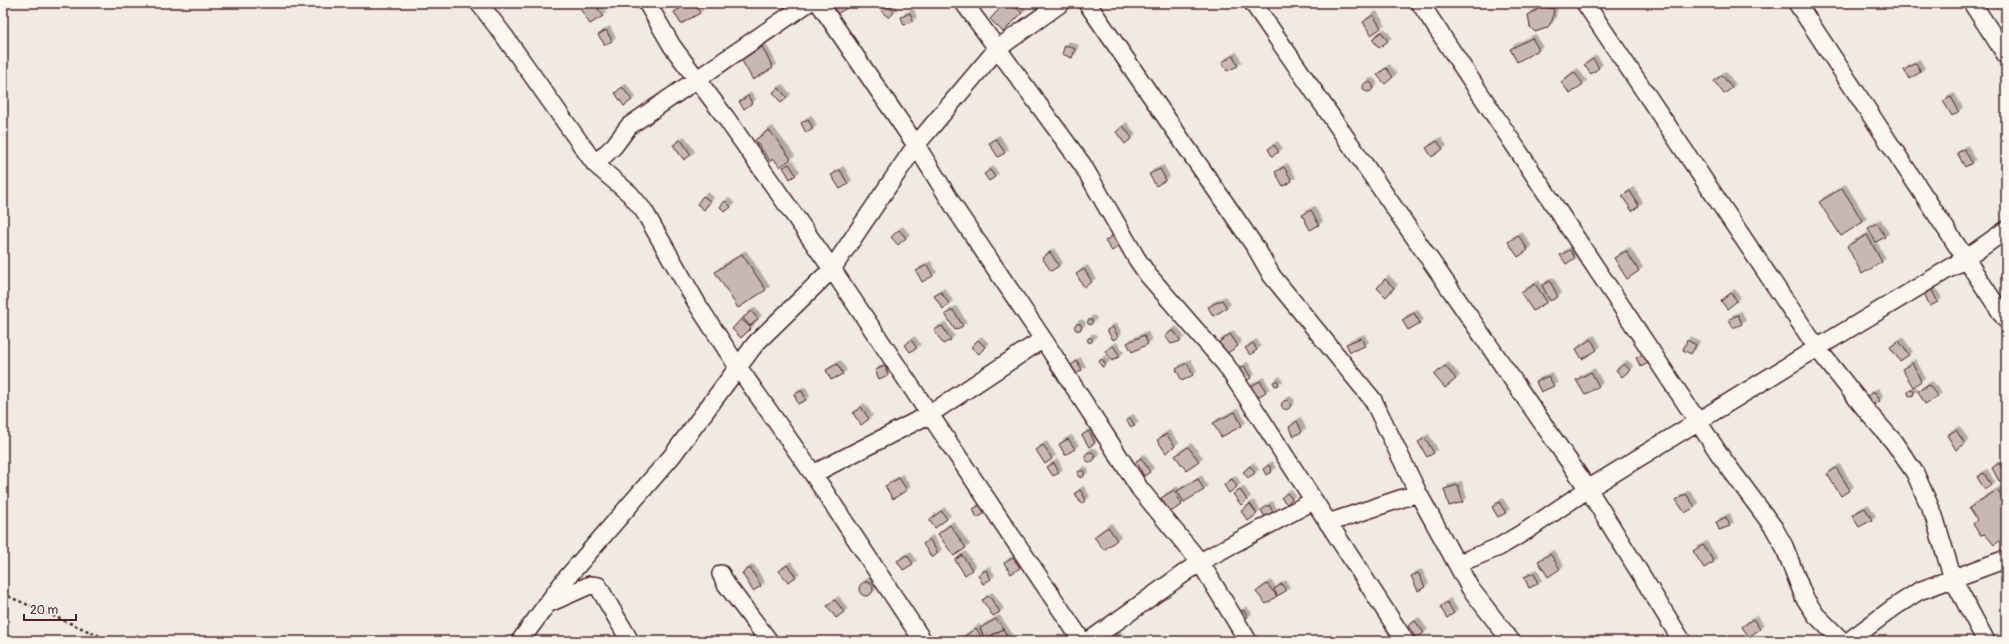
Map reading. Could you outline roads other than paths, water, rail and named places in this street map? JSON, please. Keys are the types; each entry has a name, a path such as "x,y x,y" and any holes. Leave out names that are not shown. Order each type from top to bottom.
{"street":[{"path":"479,3 506,37 595,164 630,194 644,211 699,307 738,367 813,474 923,641"},
{"path":"647,3 672,46 832,269 1082,641"},
{"path":"595,164 614,146 629,126 808,3"},
{"path":"818,3 916,145 958,213 1043,338 1140,489 1200,562 1248,641"},
{"path":"964,3 1082,164 1137,259 1148,275 1226,365 1404,641"},
{"path":"520,641 564,581 672,456 756,343 832,269 916,145 997,49 1061,3"},
{"path":"1087,3 1251,242 1272,276 1369,394 1418,493 1470,588 1511,641"},
{"path":"1253,3 1588,489 1682,641"},
{"path":"1420,3 1722,458 1774,528 1784,546 1804,597 1816,615 1842,641"},
{"path":"1586,3 1817,348 1870,415 1894,441 1915,473 1934,516 1953,579 1986,641"},
{"path":"1797,3 2006,320"},
{"path":"1972,3 2006,55"},
{"path":"1457,564 1499,547 1588,489 1965,258 2006,230"},
{"path":"813,474 930,414 1043,338"},
{"path":"1328,523 1418,493"},
{"path":"1089,641 1200,562 1313,501"},
{"path":"1849,641 1893,608 1919,591 2006,559"},
{"path":"721,574 726,584 769,641"},
{"path":"546,605 590,585 596,584 630,641"}]}
